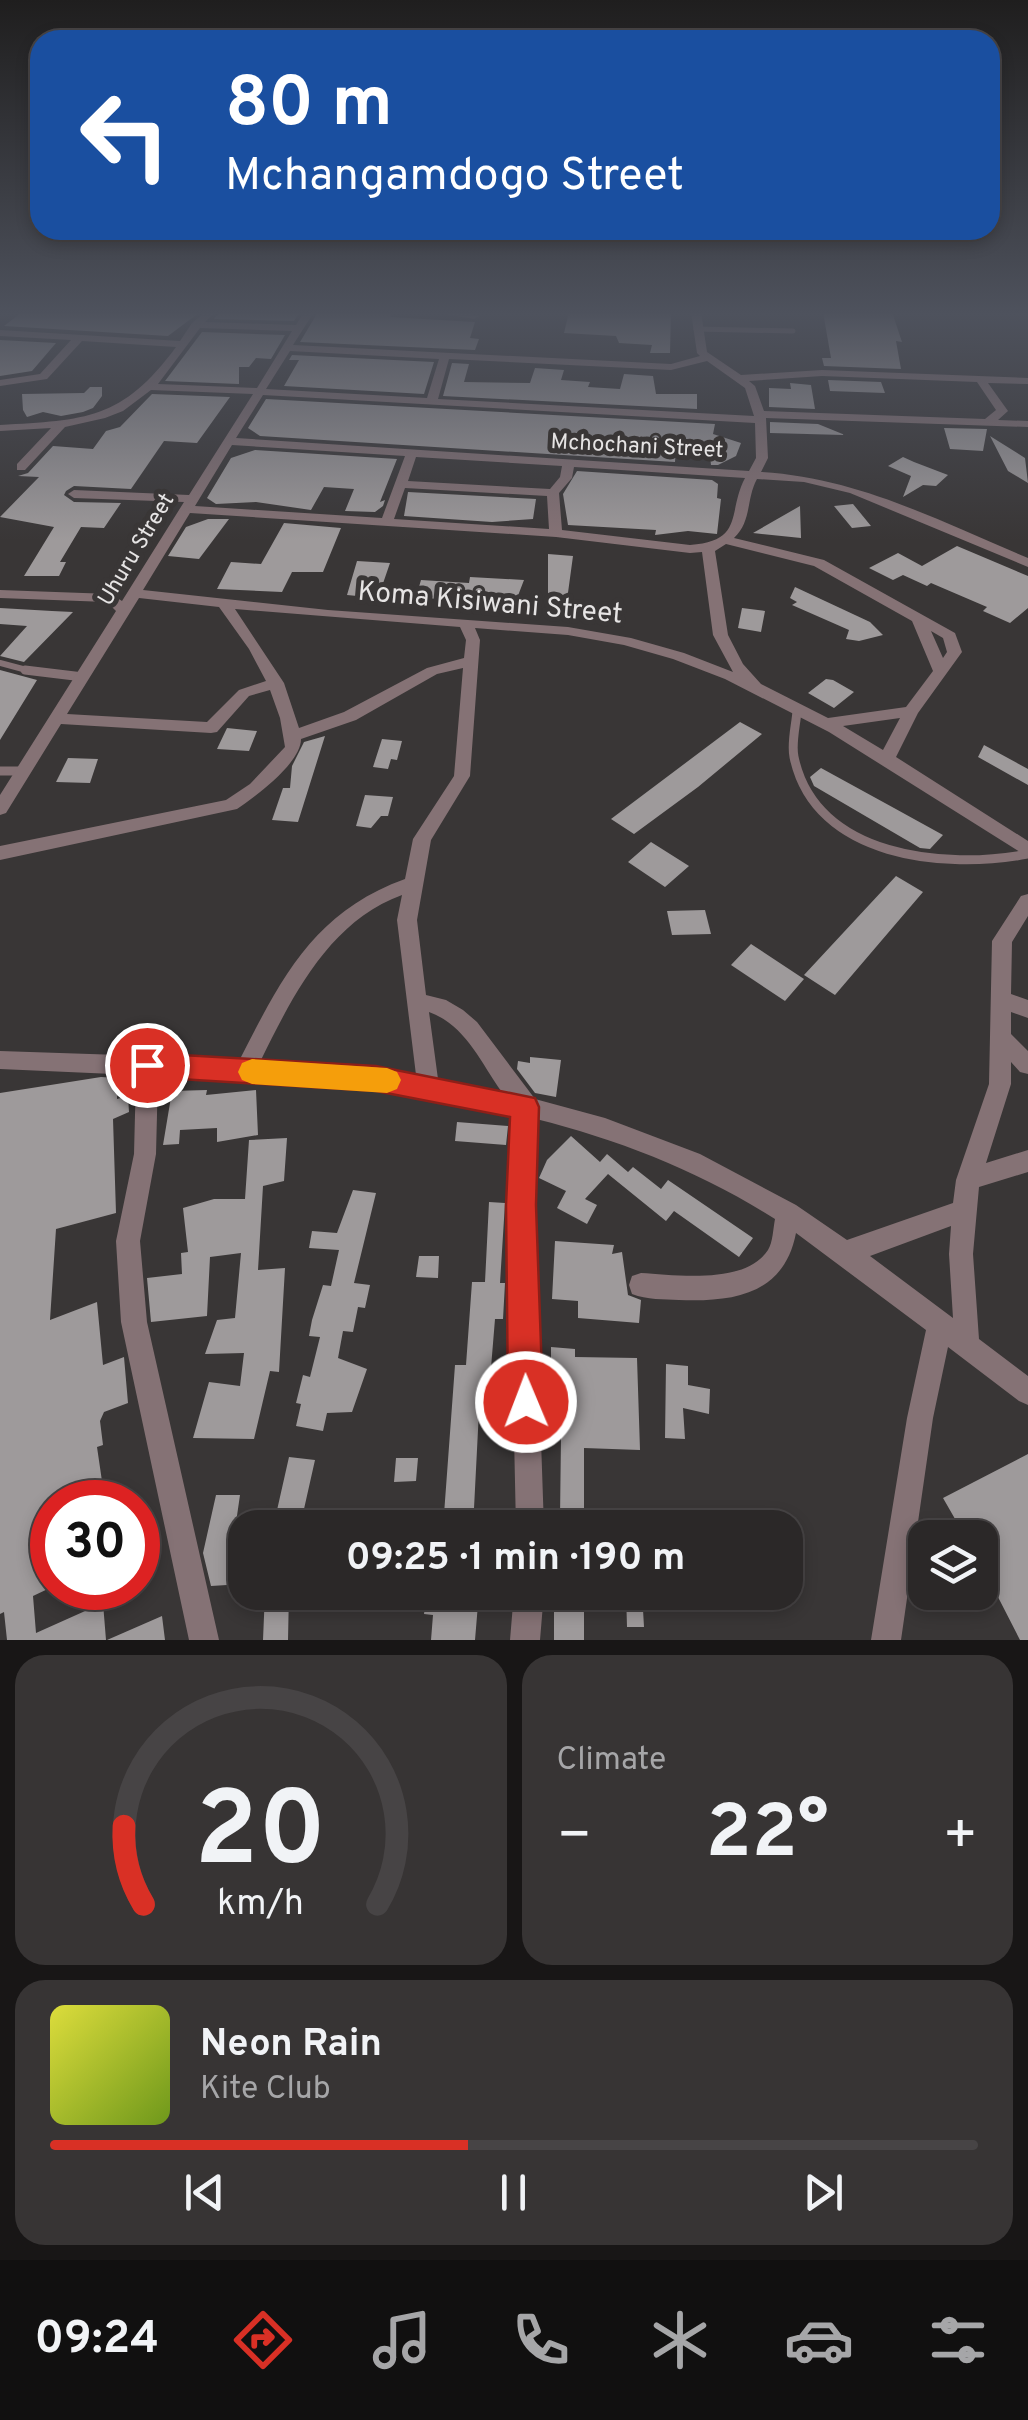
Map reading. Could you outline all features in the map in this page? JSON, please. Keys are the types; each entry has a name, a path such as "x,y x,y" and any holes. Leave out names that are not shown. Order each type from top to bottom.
{"street":[{"path":"0,428 62,424 107,414 148,389"},
{"path":"183,389 760,417 1028,424"},
{"name":"Uhuru Street","path":"0,809 261,389"},
{"path":"432,401 436,389"},
{"path":"74,494 386,524 556,533 708,548 726,540 743,514 762,458 760,417 752,389"},
{"path":"986,424 1002,411 987,389"},
{"path":"21,468 62,424"},
{"name":"Mchochani Street","path":"229,441 804,478 854,490 1028,563"},
{"path":"386,524 411,454"},
{"path":"556,533 553,493 566,478 568,464"},
{"path":"402,484 553,493"},
{"path":"726,540 808,559 916,615 940,670 911,711 886,760"},
{"path":"708,548 722,643 736,667 765,695"},
{"path":"0,594 86,594 110,598 124,611"},
{"name":"Koma Kisiwani Street","path":"135,594 553,629 626,641 710,668 823,724 1028,852"},
{"path":"0,853 231,805 266,778 293,748 293,736 276,683 264,669 241,624 223,603"},
{"path":"428,1088 407,920 422,840 462,776 473,640 466,624"},
{"path":"293,736 350,716 432,672 471,661"},
{"path":"56,719 212,728 244,693 276,683"},
{"path":"823,724 911,711"},
{"path":"244,1071 274,1015 322,941 366,900 412,884"},
{"path":"967,1346 961,1254 968,1180 998,1094 1002,941 1028,901"},
{"path":"1000,999 1028,1009"},
{"path":"418,1002 434,1003 467,1025 489,1048 516,1096 528,1108 521,1205 529,1510"},
{"path":"1001,1038 1028,1064"},
{"path":"0,1060 376,1078 528,1108 640,1140 729,1180 788,1213 848,1252 1028,1392"},
{"path":"147,1065 146,1154 128,1241 134,1322 204,1640"},
{"path":"968,1180 1028,1161"},
{"path":"848,1252 964,1210"},
{"path":"641,1285 720,1286 766,1269 778,1256 788,1213"},
{"path":"886,1640 920,1418 940,1326"},
{"path":"525,1640 528,1610"}],"lane":[{"path":"0,663 28,671 83,677"},
{"path":"797,711 791,730 794,770 829,814 866,844 909,858 966,864 1028,852"},
{"path":"0,771 24,771"}],"building":[{"path":"88,389 102,389 102,396 93,408 83,412 61,416 43,412 27,417 23,410 22,394 84,393"},
{"path":"328,389 426,389 424,394"},
{"path":"445,389 655,389 656,394 697,394 697,409 443,396"},
{"path":"769,389 812,389 815,409 769,407"},
{"path":"883,389 885,393 830,391"},
{"path":"152,394 230,397 197,443 164,441 131,489 74,486 66,491 64,495 74,502 121,503 104,528 81,527 60,562 66,562 59,576 24,576 54,527 0,517 39,477 18,476 28,473 53,446 93,449 106,431 120,427"},
{"path":"266,399 715,424 713,434 741,443 736,456 711,465 709,447 676,446 675,462 260,436 248,428"},
{"path":"770,422 818,424 845,435 770,433"},
{"path":"944,428 987,429 983,451 950,449"},
{"path":"990,436 1025,458 1028,483 1008,471"},
{"path":"255,450 397,459 380,502 385,500 383,506 375,512 345,511 354,489 324,487 311,510 256,502 216,504 207,498 231,458"},
{"path":"903,457 948,475 936,486 923,485 903,497 911,476 888,466"},
{"path":"577,471 712,480 718,484 717,498 721,499 717,534 688,531 655,535 656,530 568,525 563,494"},
{"path":"408,492 536,499 533,519 492,522 404,516"},
{"path":"853,504 871,526 852,528 834,506"},
{"path":"800,506 801,538 753,533"},
{"path":"208,519 229,519 199,559 168,556 186,527"},
{"path":"284,523 341,528 323,572 292,572 282,592 217,589 231,562 261,564"},
{"path":"957,546 1028,576 1028,608 1010,623 983,611 987,607 931,583 927,586 903,575 893,580 869,568 898,553 922,566"},
{"path":"548,554 573,556 567,600 548,599"},
{"path":"357,561 390,563 378,598 347,595"},
{"path":"470,577 524,580 514,606 416,597 421,580 469,583"},
{"path":"795,587 870,622 883,635 859,641 846,639 849,630 792,605 797,602 790,598"},
{"path":"0,608 73,612 24,662 0,656 27,626 0,624"},
{"path":"742,608 765,611 761,632 738,628"},
{"path":"0,670 37,680 0,740"},
{"path":"826,679 854,692 834,708 808,693"},
{"path":"740,722 762,734 698,787 634,834 611,819"},
{"path":"227,728 257,731 249,751 217,749"},
{"path":"325,736 298,822 272,820 283,788 290,788 292,766 304,742"},
{"path":"382,739 402,741 397,760 391,759 388,769 373,767"},
{"path":"984,745 1028,769 1028,785 978,757"},
{"path":"68,758 98,759 90,783 56,782"},
{"path":"821,768 943,835 930,849 920,848 814,786 810,777"},
{"path":"365,795 393,797 388,816 381,816 371,828 356,826"},
{"path":"651,842 689,866 665,887 628,862"},
{"path":"896,876 923,892 835,995 804,975"},
{"path":"705,910 711,934 672,935 667,911"},
{"path":"751,944 804,979 785,1001 731,965"},
{"path":"530,1057 561,1060 556,1097 535,1093 517,1069 518,1061 530,1063"},
{"path":"101,1077 118,1078 117,1099 128,1096 129,1112 113,1119 116,1213 56,1229 50,1320 97,1302 103,1365 124,1357 128,1403 104,1412 100,1421 103,1445 97,1447 102,1480 30,1480 30,1610 34,1610 36,1633 87,1610 104,1610 106,1640 7,1640 4,1612 0,1614 0,1093"},
{"path":"207,1090 206,1095 256,1090 258,1135 217,1142 217,1128 180,1130 179,1144 163,1145 172,1091"},
{"path":"457,1122 508,1126 506,1145 455,1141"},
{"path":"571,1136 600,1162 607,1154 628,1172 633,1167 661,1189 668,1180 753,1238 739,1257 674,1211 666,1221 608,1174 585,1199 597,1205 587,1224 557,1208 566,1191 539,1178 547,1160"},
{"path":"287,1138 284,1181 263,1186 258,1270 285,1268 279,1372 270,1371 254,1439 193,1438 209,1382 240,1386 244,1353 205,1354 217,1320 235,1318 241,1253 210,1257 207,1316 151,1322 147,1278 182,1274 181,1253 188,1252 183,1208 214,1199 245,1199 249,1140"},
{"path":"353,1190 376,1193 354,1283 370,1285 365,1308 358,1307 353,1332 343,1331 338,1358 367,1369 352,1412 327,1413 323,1431 296,1426 301,1404 296,1403 303,1375 310,1377 320,1337 309,1336 312,1320 323,1285 331,1286 339,1250 309,1248 312,1231 337,1233"},
{"path":"489,1202 505,1203 500,1283 505,1283 503,1319 495,1319 489,1392 480,1391 474,1510 444,1510 455,1365 466,1365 472,1282 485,1282"},
{"path":"555,1241 614,1245 612,1254 622,1252 628,1295 641,1300 639,1323 578,1318 578,1301 552,1299"},
{"path":"419,1256 439,1256 438,1278 416,1277"},
{"path":"551,1347 575,1349 575,1357 637,1358 640,1450 584,1448 584,1510 560,1510 559,1403 551,1403"},
{"path":"666,1364 688,1366 688,1385 710,1389 709,1414 683,1408 685,1439 665,1438"},
{"path":"1028,1454 1028,1640 1020,1640 998,1597 998,1520 956,1520 943,1498"},
{"path":"289,1457 315,1460 304,1509 312,1510 277,1510"},
{"path":"396,1458 418,1458 416,1481 394,1482"},
{"path":"216,1495 240,1495 238,1510 228,1510 227,1585 211,1586 203,1553"},
{"path":"264,1610 289,1610 288,1640 263,1640"},
{"path":"425,1610 478,1610 475,1640 431,1640 433,1615 424,1614"},
{"path":"554,1610 584,1610 584,1640 554,1640"},
{"path":"627,1610 643,1610 644,1627 627,1627"},
{"path":"162,1616 165,1640 107,1640"}],"slow traffic":[{"path":"252,1072 387,1080"}],"route":[{"path":"147,1065 376,1078 524,1107 521,1205 526,1402"}]}
